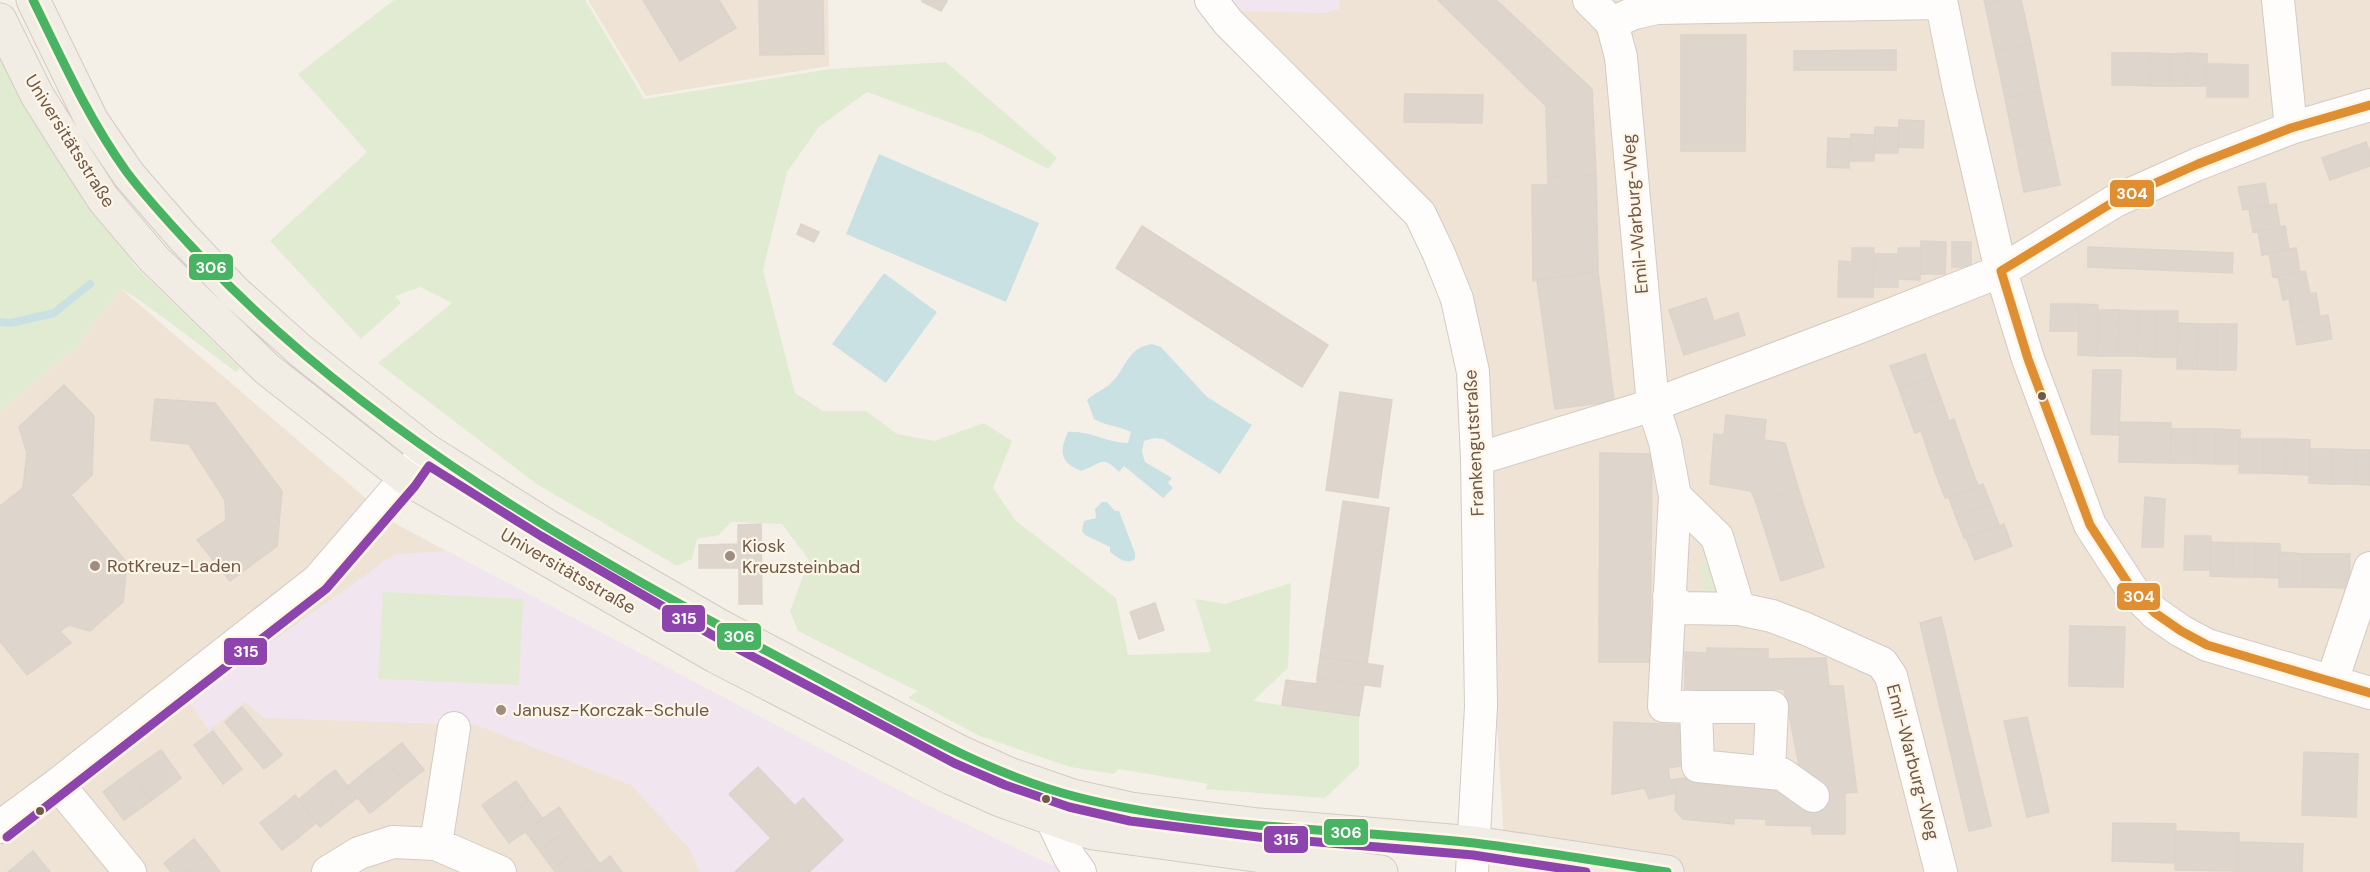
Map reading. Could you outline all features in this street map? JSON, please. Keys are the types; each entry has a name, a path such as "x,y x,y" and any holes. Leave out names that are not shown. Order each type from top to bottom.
{"main road":[{"name":"Universitätsstraße","path":"33,0 92,121 129,175 235,292 293,344 426,450 547,526 718,625 960,752 1009,774 1073,796 1131,809 1259,825 1473,858 1667,872"},
{"name":"Universitätsstraße","path":"0,20 37,95 69,146 104,200 153,258 267,369 406,478 725,661 951,778 1000,800 1093,833 1381,872"}],"street":[{"name":"Frankengutstraße","path":"1211,0 1228,22 1420,214 1457,299 1473,372 1477,459 1481,706 1473,858"},
{"path":"1589,0 1612,23 1634,13 1657,8 1941,2 2001,271 2028,359 2090,525 2133,591 2155,613 2181,631 2207,645 2370,693"},
{"path":"2278,0 2291,128"},
{"name":"Emil-Warburg-Weg","path":"1612,23 1621,57 1653,405 1665,442 1675,496 1669,597 1683,608 1739,609 1772,616 1806,628 1882,663 1891,676 1941,872"},
{"path":"1477,459 1653,405 2001,271 2115,201 2198,164 2291,128 2370,105"},
{"path":"0,827 318,580 406,478 426,450"},
{"path":"1675,496 1717,537 1739,609"},
{"path":"2332,681 2370,568"},
{"path":"1669,597 1664,706 1772,707 1768,772"},
{"path":"1696,707 1698,766 1782,774 1813,796"},
{"path":"436,844 454,728"},
{"path":"58,784 130,872"},
{"path":"1051,818 1070,858 1080,872"},
{"path":"328,872 359,853 393,842 436,844 500,872"}],"shaded area":[{"path":"588,0 828,0 829,66 646,96"},
{"path":"1221,0 2370,0 2370,872 1681,872 1504,840 1471,289 1427,211"},
{"path":"1221,0 1340,0 1339,9 1324,13 1232,11"},
{"path":"121,289 396,524 928,806 1064,872 0,872 0,411 77,346"},
{"name":"Janusz-Korczak-Schule","path":"447,551 928,806 1062,870 1060,872 700,872 689,848 631,785 476,725 264,718 245,702 209,730 188,701 395,554"}],"green space":[{"path":"394,0 585,0 644,99 830,69 946,62 1057,158 1048,169 981,134 867,92 819,127 787,172 763,270 795,393 823,411 866,411 897,434 934,441 984,423 1012,441 993,488 1016,521 1116,598 1128,655 1211,652 1195,599 1225,604 1291,583 1288,668 1253,701 1359,716 1359,766 1325,798 1205,789 1208,784 1118,769 1114,774 1070,767 980,736 908,698 917,691 798,631 790,611 809,560 782,524 731,522 719,535 697,539 692,559 677,566 538,485 378,363 452,303 420,287 395,296 401,303 361,339 270,241 367,152 298,74"},
{"path":"0,53 56,158 115,235 135,266 240,368 236,372 141,301 121,289 77,346 0,411"},
{"path":"1711,553 1728,598 1705,601 1700,568"},
{"path":"383,592 523,599 519,685 378,679"}],"water":[{"path":"879,154 1039,223 1006,302 846,234"},
{"path":"884,273 937,312 886,383 832,344"},
{"path":"1152,344 1161,347 1207,397 1252,425 1220,474 1163,439 1154,438 1144,441 1142,452 1145,462 1172,478 1168,483 1173,488 1163,498 1124,466 1119,472 1108,463 1101,462 1081,471 1069,464 1063,456 1063,445 1068,432 1128,443 1131,432 1094,419 1087,400 1111,383 1132,354 1143,346"},
{"path":"1102,502 1107,502 1115,511 1119,511 1135,553 1135,559 1132,561 1119,558 1110,552 1110,547 1085,535 1082,531 1084,521 1096,518 1095,509"}],"building":[{"path":"643,0 719,0 736,28 680,61"},
{"path":"759,0 823,0 824,54 760,55"},
{"path":"1438,0 1496,0 1592,89 1596,175 1548,177 1546,106"},
{"path":"1984,0 2004,0 1985,4"},
{"path":"2004,0 2021,0 2031,44 1995,51 1985,4"},
{"path":"921,1 947,1 941,11"},
{"path":"1681,35 1746,35 1745,151 1681,151"},
{"path":"2031,44 2040,91 2005,98 1995,51"},
{"path":"1896,50 1896,70 1794,70 1794,51"},
{"path":"2112,53 2131,53 2131,85 2112,85"},
{"path":"2131,53 2151,53 2150,86 2131,85"},
{"path":"2151,53 2169,54 2169,86 2150,86"},
{"path":"2187,53 2186,86 2169,86 2169,54"},
{"path":"2187,53 2207,54 2207,86 2186,86"},
{"path":"2207,64 2227,64 2226,97 2207,97"},
{"path":"2227,64 2248,65 2248,97 2226,97"},
{"path":"2040,91 2050,139 2015,147 2005,98"},
{"path":"1405,94 1483,95 1482,123 1404,122"},
{"path":"1899,120 1924,121 1923,148 1898,147"},
{"path":"1875,127 1899,128 1898,153 1874,153"},
{"path":"1851,134 1875,135 1874,161 1849,161"},
{"path":"1828,138 1850,139 1849,168 1827,167"},
{"path":"2050,139 2060,185 2024,192 2015,147"},
{"path":"2366,142 2370,153 2370,166 2330,180 2322,158"},
{"path":"1596,175 1598,271 1533,281 1532,185 1548,185 1548,177"},
{"path":"2265,183 2269,206 2243,210 2238,187"},
{"path":"2276,204 2280,227 2253,232 2249,209"},
{"path":"801,224 819,232 814,242 797,234"},
{"path":"1142,226 1328,345 1302,387 1116,268"},
{"path":"2285,226 2289,250 2262,255 2258,231"},
{"path":"1921,241 1946,242 1945,274 1920,274"},
{"path":"1952,242 1971,242 1971,267 1952,267"},
{"path":"2088,247 2233,253 2232,273 2088,267"},
{"path":"1852,248 1874,248 1873,297 1838,297 1839,261 1852,262"},
{"path":"1898,248 1921,248 1920,280 1898,279"},
{"path":"2296,248 2300,272 2273,277 2269,253"},
{"path":"1874,254 1898,254 1898,287 1873,287"},
{"path":"1598,271 1614,401 1555,409 1537,280"},
{"path":"2305,271 2310,294 2283,300 2278,276"},
{"path":"2316,293 2320,317 2293,322 2289,298"},
{"path":"1706,298 1714,321 1738,313 1745,335 1684,355 1669,310"},
{"path":"2051,304 2079,304 2079,331 2050,331"},
{"path":"2079,304 2098,305 2097,356 2078,355"},
{"path":"2098,310 2119,310 2118,356 2097,356"},
{"path":"2119,310 2138,311 2137,356 2118,356"},
{"path":"2138,311 2157,311 2156,357 2137,356"},
{"path":"2157,311 2178,311 2177,357 2156,357"},
{"path":"2328,315 2332,339 2297,345 2293,322"},
{"path":"2178,323 2198,324 2197,369 2177,369"},
{"path":"2198,324 2217,324 2216,370 2197,369"},
{"path":"2217,324 2237,324 2236,370 2216,370"},
{"path":"1925,354 1933,377 1899,389 1890,366"},
{"path":"2093,370 2121,370 2119,435 2091,434"},
{"path":"1933,377 1941,399 1907,411 1899,389"},
{"path":"64,385 94,416 92,475 71,495 127,563 123,602 90,631 69,625 60,631 71,643 27,675 0,641 0,506 23,488 27,453 19,427"},
{"path":"1340,392 1392,400 1378,498 1326,490"},
{"path":"155,399 215,403 282,491 277,546 230,581 197,540 226,520 225,500 189,444 151,440"},
{"path":"1941,399 1949,421 1915,433 1907,411"},
{"path":"1726,415 1766,420 1764,440 1785,443 1798,488 1756,502 1751,491 1710,484 1714,434 1724,435"},
{"path":"1954,419 1962,442 1929,454 1921,431"},
{"path":"2120,422 2171,423 2170,463 2119,462"},
{"path":"2171,429 2193,429 2193,463 2170,463"},
{"path":"2193,429 2216,429 2215,464 2193,463"},
{"path":"2216,429 2240,430 2240,464 2215,464"},
{"path":"2240,439 2264,439 2263,473 2239,473"},
{"path":"2264,439 2287,439 2286,474 2263,473"},
{"path":"2287,439 2310,440 2309,475 2286,474"},
{"path":"1962,442 1969,462 1936,474 1929,454"},
{"path":"2310,449 2333,449 2332,484 2309,483"},
{"path":"2333,449 2356,450 2355,484 2332,484"},
{"path":"2356,450 2370,450 2370,485 2355,484"},
{"path":"1600,453 1652,454 1650,662 1599,662"},
{"path":"1969,462 1978,486 1945,498 1936,474"},
{"path":"1983,484 1991,504 1956,517 1949,498"},
{"path":"1798,488 1824,567 1781,581 1756,502"},
{"path":"2145,497 2165,499 2163,547 2142,547"},
{"path":"1343,501 1389,508 1367,664 1320,657"},
{"path":"1991,504 1999,525 1964,538 1956,517"},
{"name":"Kiosk Kreuzsteinbad","path":"761,524 762,604 739,604 739,568 699,568 699,545 738,544 738,525"},
{"path":"2004,524 2012,546 1975,560 1966,538"},
{"path":"2185,536 2211,536 2210,570 2184,570"},
{"path":"2211,542 2233,543 2232,577 2210,576"},
{"path":"2233,543 2256,543 2255,577 2232,577"},
{"path":"2256,543 2280,544 2280,578 2255,577"},
{"path":"2280,552 2304,554 2303,587 2279,587"},
{"path":"2304,554 2350,554 2349,588 2303,587"},
{"path":"1155,603 1164,630 1139,639 1130,612"},
{"path":"1941,617 1991,826 1969,831 1920,623"},
{"path":"2070,626 2125,627 2123,687 2069,686"},
{"path":"1707,648 1768,649 1768,659 1826,658 1829,686 1843,686 1857,792 1845,793 1845,834 1812,834 1812,826 1766,825 1766,819 1734,818 1734,824 1683,819 1675,810 1676,793 1670,780 1685,778 1813,796 1813,775 1801,775 1784,689 1685,689 1685,652 1707,653"},
{"path":"1320,657 1383,666 1380,687 1317,678"},
{"path":"1317,678 1364,685 1359,716 1282,705 1286,680 1317,684"},
{"path":"242,707 282,755 264,769 225,722"},
{"path":"2027,717 2049,812 2027,817 2004,721"},
{"path":"1614,722 1687,725 1686,765 1668,768 1676,793 1649,799 1645,788 1612,794"},
{"path":"213,731 242,769 223,784 194,745"},
{"path":"402,743 424,770 406,784 384,757"},
{"path":"161,750 181,778 152,800 131,771"},
{"path":"2304,752 2358,754 2356,817 2302,815"},
{"path":"384,757 406,784 389,798 367,770"},
{"path":"758,767 795,806 803,798 843,840 809,872 735,872 771,838 729,794"},
{"path":"335,770 357,798 339,812 317,784"},
{"path":"367,770 389,798 370,813 348,786"},
{"path":"131,771 152,800 124,820 103,792"},
{"path":"516,781 529,800 495,824 482,805"},
{"path":"317,784 339,812 320,827 298,800"},
{"path":"295,795 317,822 298,838 276,811"},
{"path":"529,800 543,819 509,843 495,824"},
{"path":"559,807 573,827 539,850 525,831"},
{"path":"276,811 298,838 282,850 260,823"},
{"path":"2113,823 2176,824 2175,863 2112,861"},
{"path":"573,827 586,845 553,869 539,850"},
{"path":"2176,831 2239,833 2238,871 2175,870"},
{"path":"194,839 207,855 186,872 171,872 164,863"},
{"path":"2239,842 2303,844 2302,872 2238,872"},
{"path":"586,845 600,864 588,872 555,872 553,869"},
{"path":"33,851 50,872 8,872"},
{"path":"207,855 220,872 186,872"},
{"path":"610,856 622,872 588,872 600,864"}],"waterway":[{"path":"0,322 11,323 54,313 90,284"}],"transit line":[{"name":"306","path":"33,0 88,109 112,151 135,183 203,259 267,322 336,380 407,435 482,486 559,534 716,624 898,722 1004,773 1077,797 1126,808 1225,822 1474,843 1667,872"},
{"name":"304","path":"2370,105 2291,128 2198,164 2115,201 2001,271 2028,359 2090,525 2133,591 2155,613 2207,645 2370,693"},
{"name":"315","path":"7,837 326,589 415,486 429,466 541,536 712,635 954,763 1005,785 1069,807 1130,821 1258,837 1473,855 1586,872"}],"place":[{"name":"Kiosk Kreuzsteinbad","path":"730,556"},
{"name":"RotKreuz-Laden","path":"95,566"},
{"name":"Janusz-Korczak-Schule","path":"501,710"}]}
